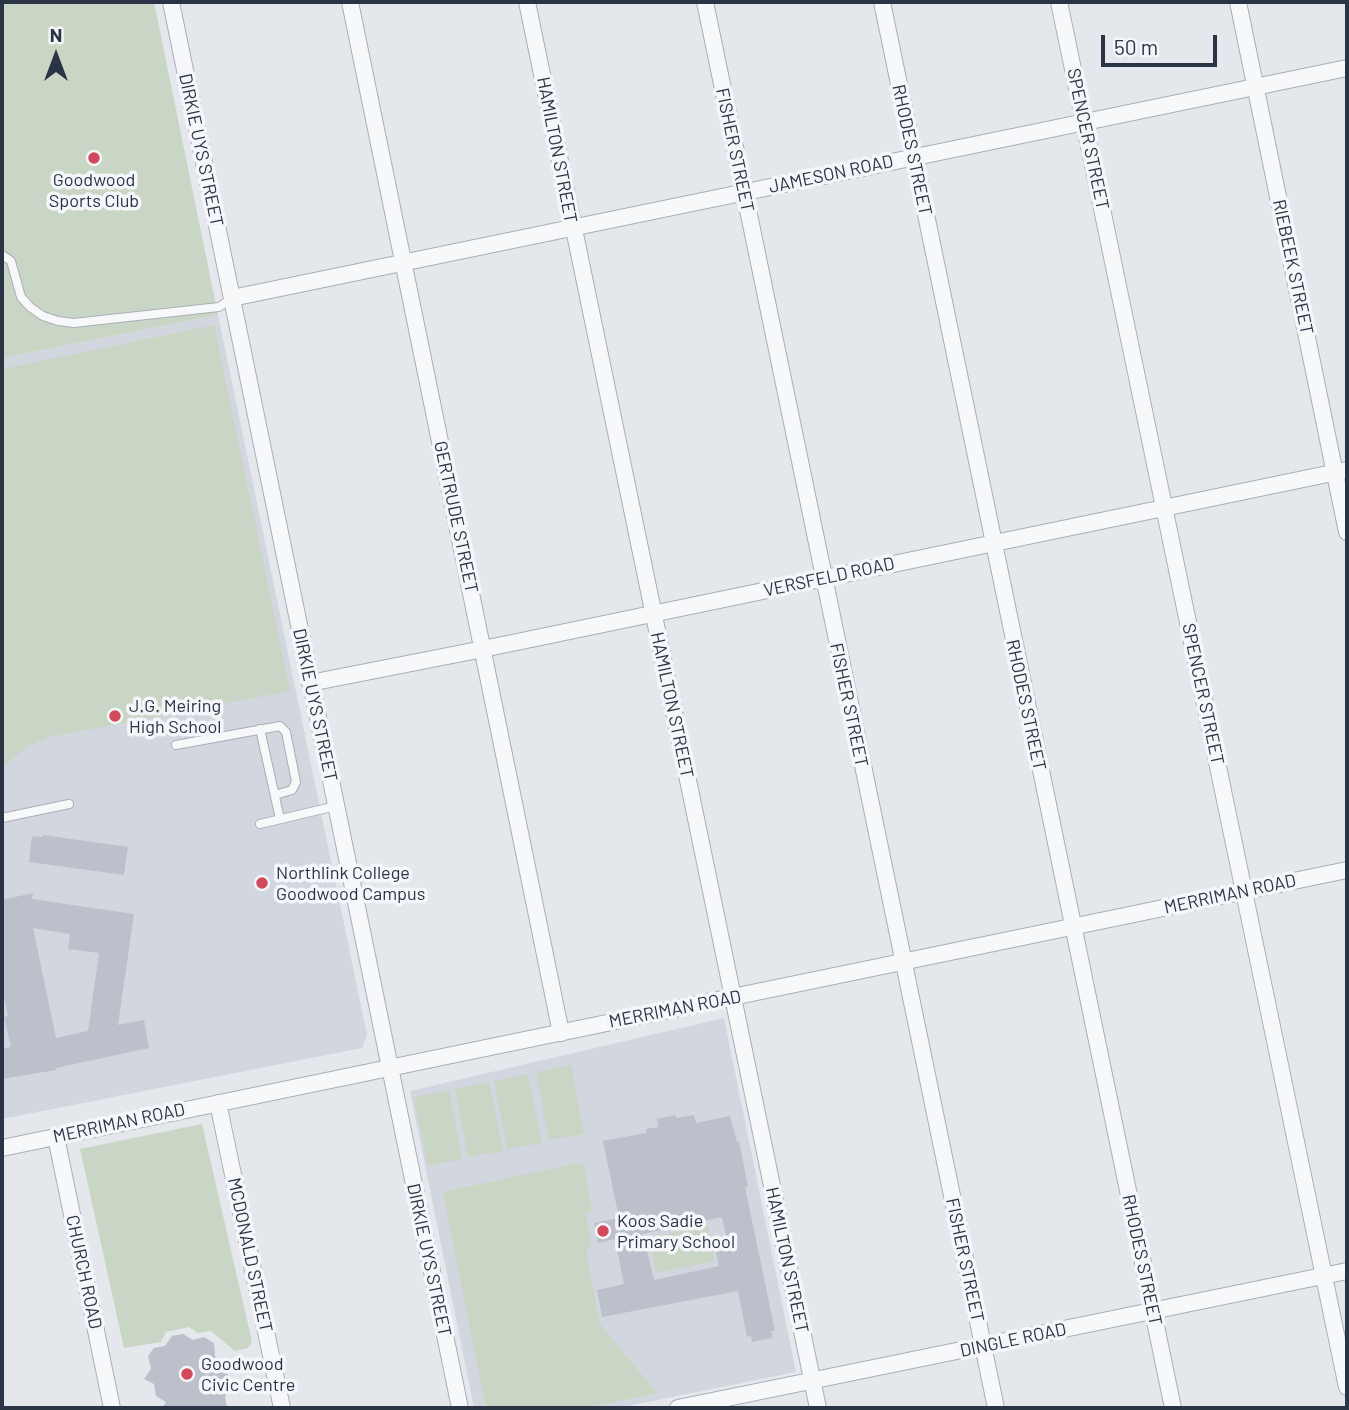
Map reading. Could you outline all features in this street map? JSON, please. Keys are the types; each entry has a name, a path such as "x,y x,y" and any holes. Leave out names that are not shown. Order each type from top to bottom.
{"street":[{"name":"DIRKIE UYS STREET","path":"170,2 460,1408"},
{"name":"GERTRUDE STREET","path":"350,2 561,1032"},
{"name":"HAMILTON STREET","path":"527,2 818,1408"},
{"name":"FISHER STREET","path":"705,2 996,1408"},
{"name":"RHODES STREET","path":"882,2 1173,1408"},
{"name":"SPENCER STREET","path":"1059,2 1347,1387"},
{"name":"RIEBEEK STREET","path":"1238,2 1341,471 1347,532"},
{"name":"JAMESON ROAD","path":"232,298 1347,68"},
{"name":"VERSFELD ROAD","path":"310,682 483,649 1341,471"},
{"name":"MERRIMAN ROAD","path":"2,1148 1347,870"},
{"name":"MCDONALD STREET","path":"218,1103 282,1408"},
{"name":"CHURCH ROAD","path":"56,1137 112,1408"},
{"name":"DINGLE ROAD","path":"678,1408 1347,1271"}],"lane":[{"path":"2,255 11,261 21,298 43,316 58,321 91,322 219,307 232,298"},
{"path":"176,745 280,726 286,732 296,782 292,790 275,794"},
{"path":"260,729 280,819"},
{"path":"2,818 69,804"},
{"path":"260,824 336,806"}],"shaded area":[{"name":"J.G. Meiring High School","path":"218,315 367,1035 362,1048 2,1119 2,358"},
{"name":"Koos Sadie Primary School","path":"724,1018 796,1372 618,1408 474,1408 410,1091"}],"green space":[{"name":"Goodwood Sports Club","path":"2,2 154,2 218,315 2,358"},
{"path":"214,325 290,691 49,737 28,746 2,767 2,369"},
{"path":"571,1065 584,1134 549,1140 536,1072"},
{"path":"528,1074 542,1143 507,1149 494,1081"},
{"path":"489,1082 503,1151 468,1157 455,1089"},
{"path":"449,1090 462,1159 428,1166 414,1097"},
{"path":"202,1124 252,1342 248,1348 235,1351 211,1331 198,1333 189,1327 166,1332 161,1342 124,1348 80,1149"},
{"path":"583,1162 592,1210 586,1212 591,1244 586,1252 600,1324 657,1393 586,1408 486,1408 443,1192"},
{"path":"708,1226 715,1261 656,1273 649,1238"}],"building":[{"path":"43,835 128,847 124,875 29,862 32,836"},
{"path":"33,893 32,899 134,914 118,1025 144,1020 149,1048 56,1070 2,1079 2,1049 11,1047 4,1017 8,1016 2,987 2,900","holes":["33,928 70,934 68,949 99,953 88,1031 56,1038"]},
{"path":"694,1115 696,1123 730,1116 737,1142 739,1141 748,1187 745,1187 775,1331 771,1331 773,1338 752,1342 751,1336 747,1337 738,1291 602,1317 597,1290 624,1284 615,1239 598,1243 594,1223 619,1218 603,1141 646,1133 646,1129 658,1127 657,1119","holes":["722,1217 729,1249 716,1252 719,1266 654,1280 643,1234"]},
{"name":"Goodwood Civic Centre","path":"183,1334 193,1340 204,1337 214,1343 215,1356 225,1362 230,1388 225,1397 227,1408 162,1408 166,1402 156,1396 154,1384 144,1379 151,1369 148,1356 154,1348 165,1346 172,1336"}],"place":[{"name":"Goodwood Sports Club","path":"94,158"},
{"name":"J.G. Meiring High School","path":"115,716"},
{"name":"Northlink College Goodwood Campus","path":"262,883"},
{"name":"Koos Sadie Primary School","path":"603,1231"},
{"name":"Goodwood Civic Centre","path":"187,1374"}]}
